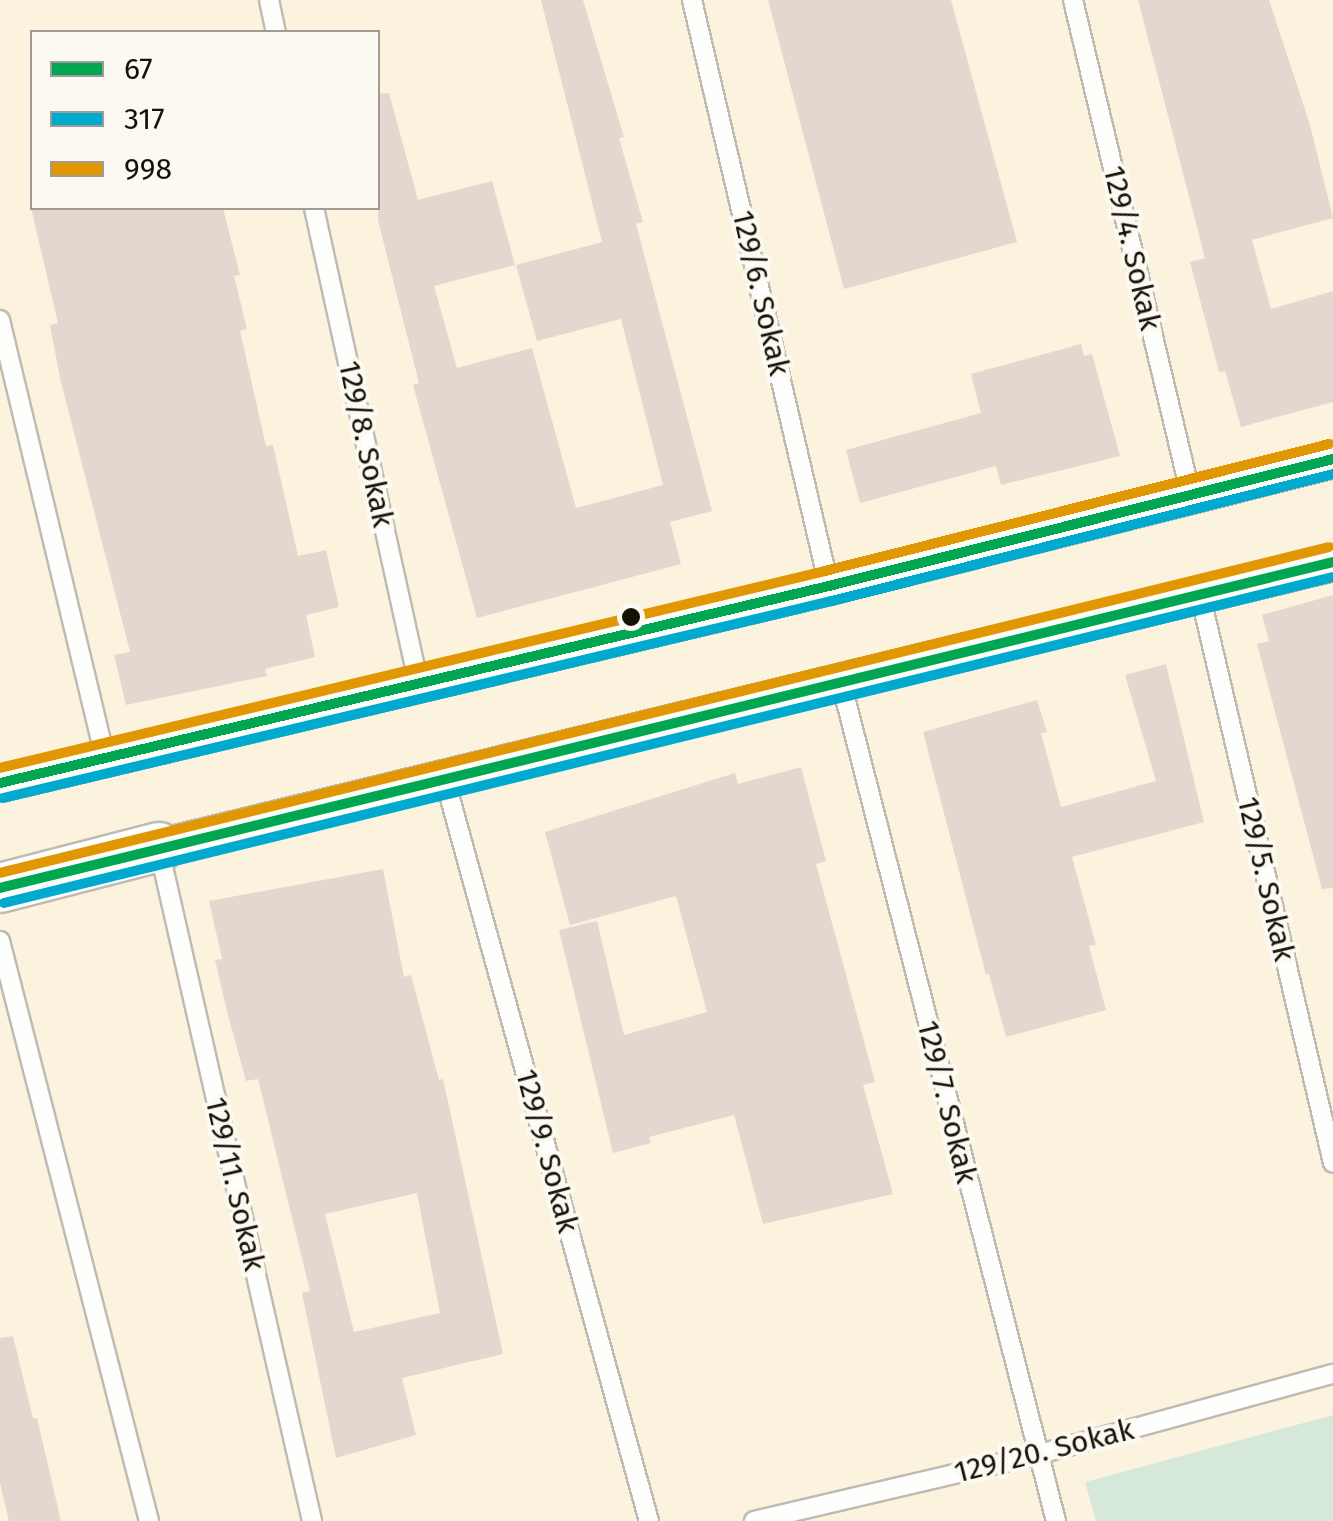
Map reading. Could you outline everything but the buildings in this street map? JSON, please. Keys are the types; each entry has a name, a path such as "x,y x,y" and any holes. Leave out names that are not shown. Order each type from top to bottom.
{"street":[{"path":"0,783 418,680 829,586 1333,459"},
{"path":"0,888 1333,562"}],"lane":[{"path":"269,0 276,30"},
{"name":"129/6. Sokak","path":"692,0 829,586"},
{"name":"129/4. Sokak","path":"1073,0 1192,496"},
{"name":"129/8. Sokak","path":"314,210 418,680"},
{"path":"0,320 105,757"},
{"name":"129/5. Sokak","path":"1200,594 1333,1164"},
{"name":"129/7. Sokak","path":"840,682 1056,1521"},
{"name":"129/9. Sokak","path":"445,780 649,1521"},
{"name":"129/11. Sokak","path":"159,847 312,1521"},
{"path":"0,942 149,1521"},
{"name":"129/20. Sokak","path":"754,1521 1036,1455 1333,1374"}],"shaded area":[{"path":"0,0 1333,0 1333,1415 1085,1482 1096,1521 0,1521"}],"green space":[{"path":"1333,1415 1333,1521 1096,1521 1085,1482"}],"transit line":[{"name":"998","path":"0,768 825,571 1329,444"},
{"name":"67","path":"0,783 829,586 1333,459"},
{"name":"317","path":"3,798 832,601 1333,474"},
{"name":"998","path":"0,873 1329,547"},
{"name":"67","path":"0,888 1333,562"},
{"name":"317","path":"4,903 1333,577"}]}
